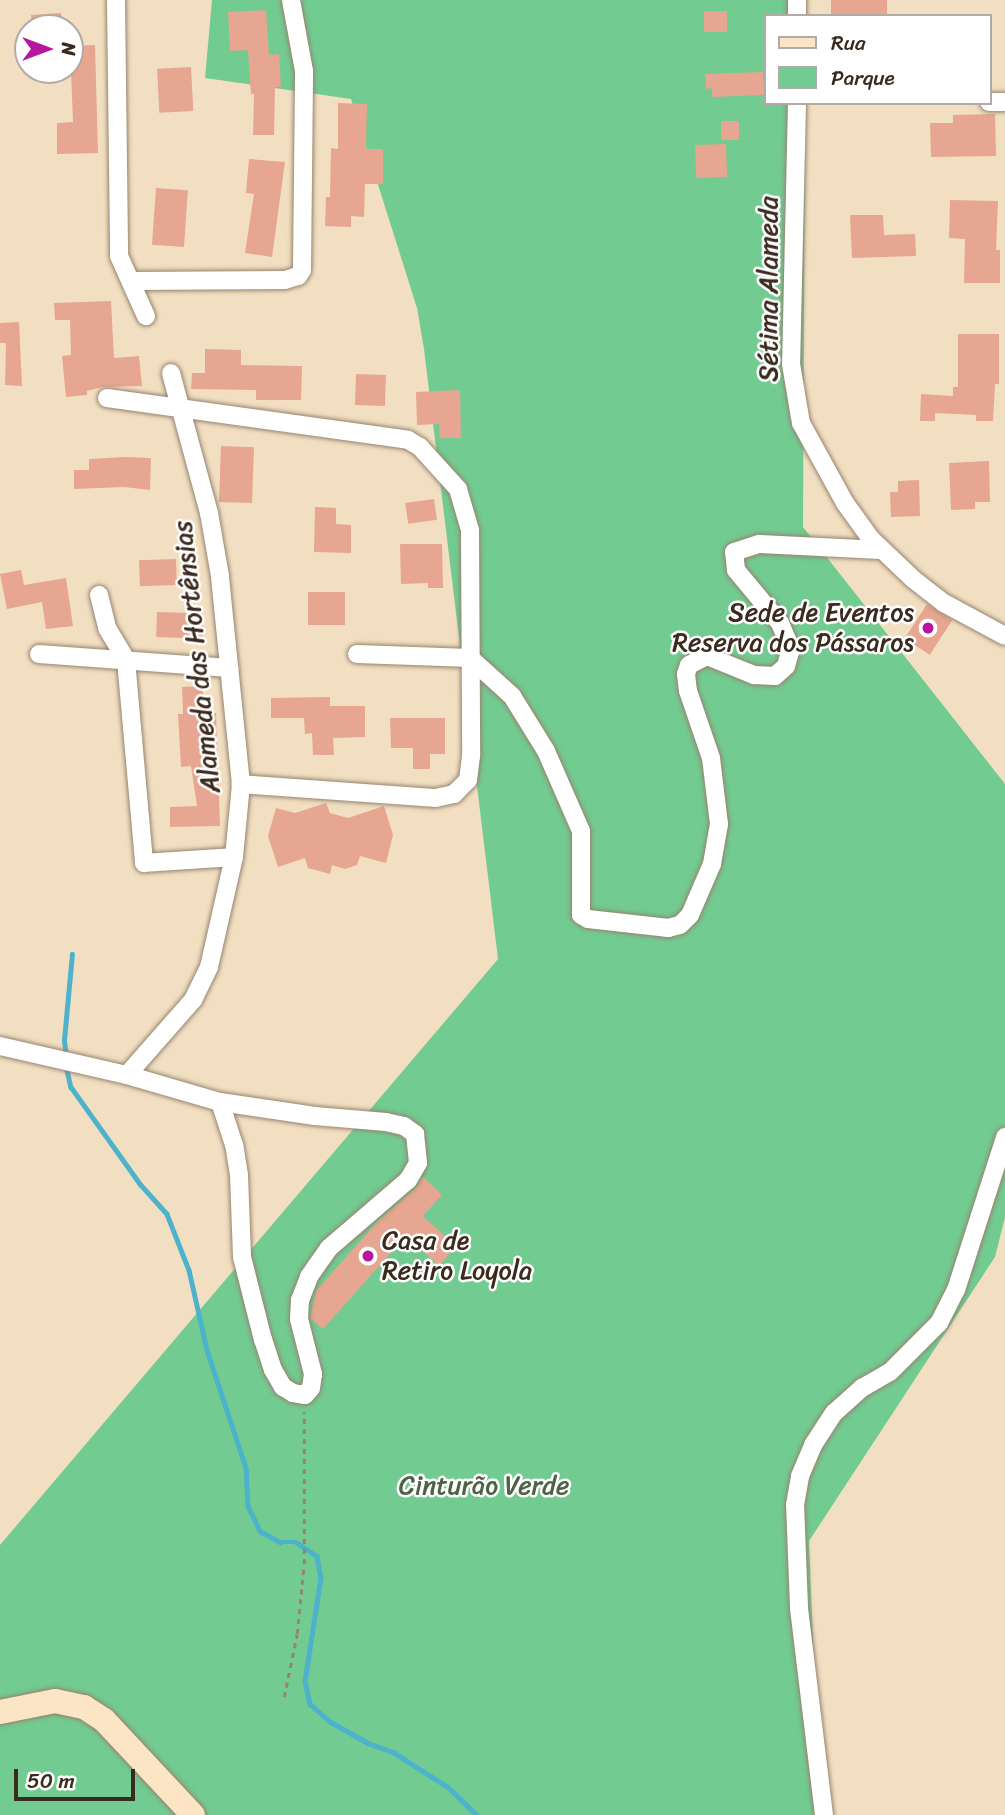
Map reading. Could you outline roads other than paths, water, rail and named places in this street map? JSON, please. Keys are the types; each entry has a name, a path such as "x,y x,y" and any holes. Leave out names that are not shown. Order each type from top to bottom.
{"main road":[{"path":"0,1712 55,1701 84,1707 104,1720 193,1815"}],"street":[{"path":"116,0 119,256 146,316"},
{"path":"131,281 285,280 298,276 303,262 303,71 291,0"},
{"name":"Sétima Alameda","path":"797,105 791,364 801,423 845,503 882,550 944,603 1005,636"},
{"name":"Alameda das Hortênsias","path":"127,1075 193,1000 209,967 234,857 241,784 220,576 209,513 183,409 171,373"},
{"path":"107,398 408,440 421,447 458,489 470,530 471,756 468,780 454,794 435,798 241,784"},
{"path":"357,653 470,658 512,695 547,751 581,831 581,915 588,919 668,928 680,925 690,915 712,863 719,824 711,758 688,691 686,674 689,665 707,656 754,675 775,676 786,666 791,649 780,623 736,570 734,552 759,544 882,550"},
{"path":"99,595 107,628 126,660 144,863 234,857"},
{"path":"38,654 229,668"},
{"path":"0,1046 127,1075 220,1102 316,1116 386,1122 404,1126 415,1134 418,1163 408,1180 328,1248 309,1278 300,1300 299,1319 313,1374 311,1388 305,1395 293,1393 283,1387 273,1370 263,1340 242,1257 234,1145 220,1102"},
{"path":"824,1815 799,1607 795,1505 800,1476 813,1445 834,1413 862,1388 890,1372 939,1323 956,1290 1005,1137"}],"waterway":[{"path":"66,1057 64,1040 72,954"},
{"path":"66,1066 71,1087 141,1185 167,1214 189,1270 207,1350 246,1468 248,1506 260,1531 280,1542 296,1542 317,1556 321,1578 305,1681 310,1704 331,1722 368,1743 393,1752 448,1787 477,1815"}],"place":[{"name":"Sede de Eventos Reserva dos Pássaros","path":"928,628"},
{"name":"Casa de Retiro Loyola","path":"368,1256"}],"park label":[{"name":"Cinturão Verde","path":"484,1486"}]}
